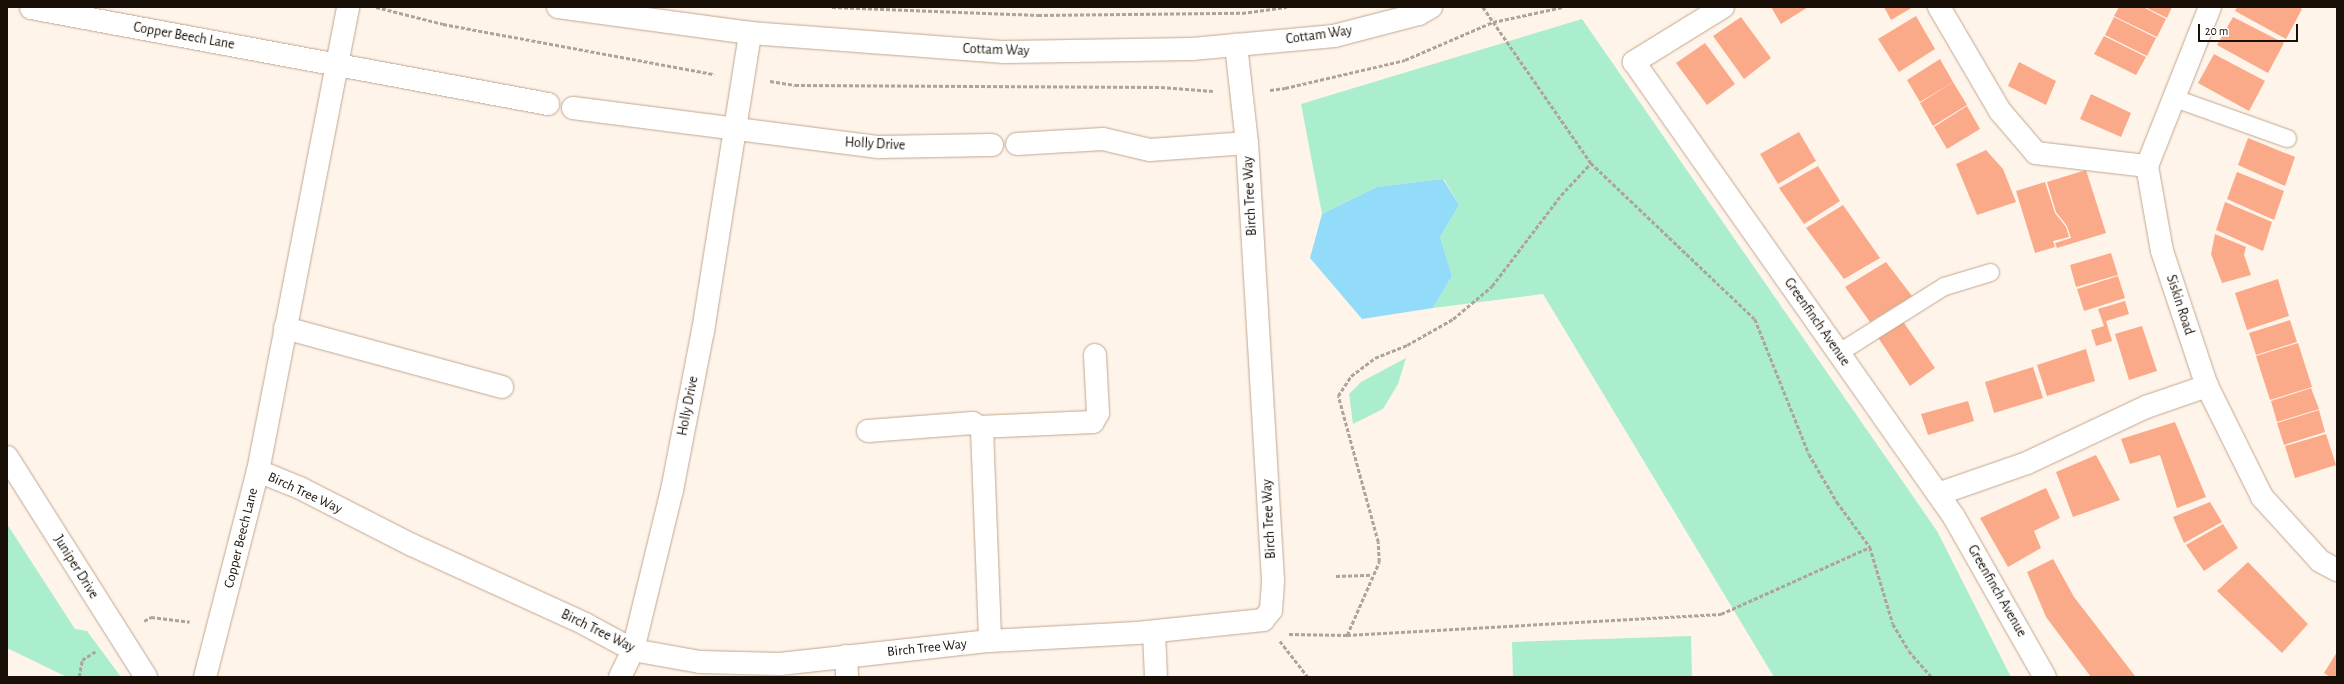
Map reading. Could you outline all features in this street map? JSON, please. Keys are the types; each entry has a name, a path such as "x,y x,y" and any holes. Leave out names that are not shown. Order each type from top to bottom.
{"street":[{"name":"Copper Beech Lane","path":"205,677 258,471 348,7"},
{"name":"Cottam Way","path":"558,7 750,33 1004,52 1192,49 1334,36 1419,14 1431,7"},
{"name":"Greenfinch Avenue","path":"1723,7 1634,62 1954,517 2045,677"},
{"path":"1939,7 2000,111 2036,153 2147,166 2210,7"},
{"name":"Copper Beech Lane","path":"31,8 337,63 548,104"},
{"name":"Holly Drive","path":"620,677 633,650 673,482 703,331 750,33"},
{"name":"Birch Tree Way","path":"258,471 300,488 412,545 585,624 633,650 700,662 846,667 990,641 1269,627 1273,580 1247,143 1236,45"},
{"name":"Holly Drive","path":"573,108 735,130 879,146 992,145"},
{"name":"Birch Tree Way","path":"1016,144 1103,139 1150,150 1247,143"},
{"name":"Siskin Road","path":"2147,166 2162,251 2207,386 2262,497 2320,561 2337,570"},
{"path":"286,328 502,387"},
{"path":"979,427 1092,422 1098,413 1095,355"},
{"path":"1938,494 2026,463 2146,407 2207,386"},
{"path":"868,431 973,423 982,429 990,641"},
{"name":"Juniper Drive","path":"7,456 146,677"},
{"path":"1154,632 1156,677"}],"lane":[{"path":"2175,98 2287,138"},
{"path":"1839,352 1944,286 1990,272"}],"path":[{"path":"832,7 1038,15 1242,13 1287,7"},
{"path":"1483,7 1591,164 1755,319 1809,454 1837,502 1870,547 1893,624 1909,650 1932,677"},
{"path":"1347,635 1379,562 1378,542 1338,396 1351,376 1375,358 1407,344 1453,320 1492,286 1560,195 1591,164"},
{"path":"1269,627 1347,635 1721,614 1870,547"},
{"path":"1336,576 1372,575"},
{"path":"1269,627 1308,677"}],"green space":[{"path":"1582,19 1937,531 2011,677 1774,677 1543,294 1433,308 1452,276 1440,237 1459,205 1444,179 1377,187 1322,214 1301,104"},
{"path":"1406,358 1398,384 1383,409 1353,424 1349,394 1361,382"},
{"path":"7,524 75,629 87,631 121,677 67,677 7,648"},
{"path":"1691,636 1692,677 1513,677 1512,642"}],"water":[{"path":"1443,179 1459,205 1440,237 1452,276 1433,308 1362,319 1310,258 1322,214 1377,187"}],"building":[{"path":"1771,7 1808,7 1781,24"},
{"path":"1884,7 1913,7 1891,20"},
{"path":"2119,7 2143,7 2166,19 2157,37 2114,16"},
{"path":"2145,7 2172,7 2167,18"},
{"path":"2237,7 2299,7 2302,9 2286,39 2235,11"},
{"path":"1916,16 1935,49 1899,72 1878,39"},
{"path":"1741,17 1771,58 1744,79 1713,36"},
{"path":"2114,17 2156,38 2147,56 2105,35"},
{"path":"2233,17 2284,43 2268,73 2217,45"},
{"path":"2104,36 2146,57 2136,75 2094,54"},
{"path":"1705,43 1735,84 1707,105 1676,63"},
{"path":"2214,54 2265,81 2249,111 2198,83"},
{"path":"1940,59 1953,82 1920,102 1907,80"},
{"path":"2019,62 2056,81 2046,105 2008,86"},
{"path":"1953,82 1967,105 1933,126 1920,103"},
{"path":"2091,94 2131,113 2121,137 2080,119"},
{"path":"1967,106 1980,129 1947,149 1934,127"},
{"path":"1799,132 1816,161 1778,184 1760,154"},
{"path":"2248,138 2295,157 2285,186 2238,165"},
{"path":"1986,150 2003,169 2016,202 1977,215 1956,164"},
{"path":"1818,166 1840,201 1804,224 1779,188"},
{"path":"2086,170 2106,233 2057,248 2055,243 2071,238 2067,226 2056,212 2047,182"},
{"path":"2237,172 2284,191 2274,220 2227,199"},
{"path":"2045,182 2055,213 2066,227 2069,237 2053,241 2055,247 2035,253 2016,191"},
{"path":"2225,202 2272,222 2263,251 2216,230"},
{"path":"1843,205 1880,258 1844,279 1806,228"},
{"path":"2215,234 2246,247 2244,255 2251,275 2222,283 2211,254"},
{"path":"2111,253 2118,275 2076,287 2070,265"},
{"path":"1886,262 1912,296 1870,322 1845,287"},
{"path":"2118,276 2125,298 2084,311 2077,289"},
{"path":"2278,279 2289,316 2247,330 2235,293"},
{"path":"2125,301 2129,314 2106,321 2112,341 2096,346 2091,330 2104,326 2098,309"},
{"path":"1902,320 1935,368 1910,386 1877,336"},
{"path":"2290,320 2297,342 2256,355 2249,333"},
{"path":"2142,326 2157,371 2129,380 2115,334"},
{"path":"2298,343 2312,387 2270,400 2256,356"},
{"path":"2086,349 2095,381 2047,396 2037,365"},
{"path":"2033,367 2043,398 1994,413 1985,382"},
{"path":"2311,388 2319,409 2277,422 2271,401"},
{"path":"1968,401 1974,421 1928,435 1921,414"},
{"path":"2319,410 2325,432 2284,445 2277,423"},
{"path":"2175,422 2206,497 2177,508 2160,455 2130,464 2121,439"},
{"path":"2326,434 2336,465 2295,478 2285,446"},
{"path":"2096,455 2120,500 2073,517 2056,472"},
{"path":"2046,488 2060,518 2034,531 2041,548 2008,567 1980,518"},
{"path":"2210,502 2222,522 2184,543 2173,517"},
{"path":"2223,524 2238,548 2204,571 2186,545"},
{"path":"2053,559 2074,597 2135,676 2091,677 2046,617 2027,572"},
{"path":"2248,562 2308,624 2282,653 2217,591"},
{"path":"2337,652 2337,677 2330,677 2324,673"}]}
